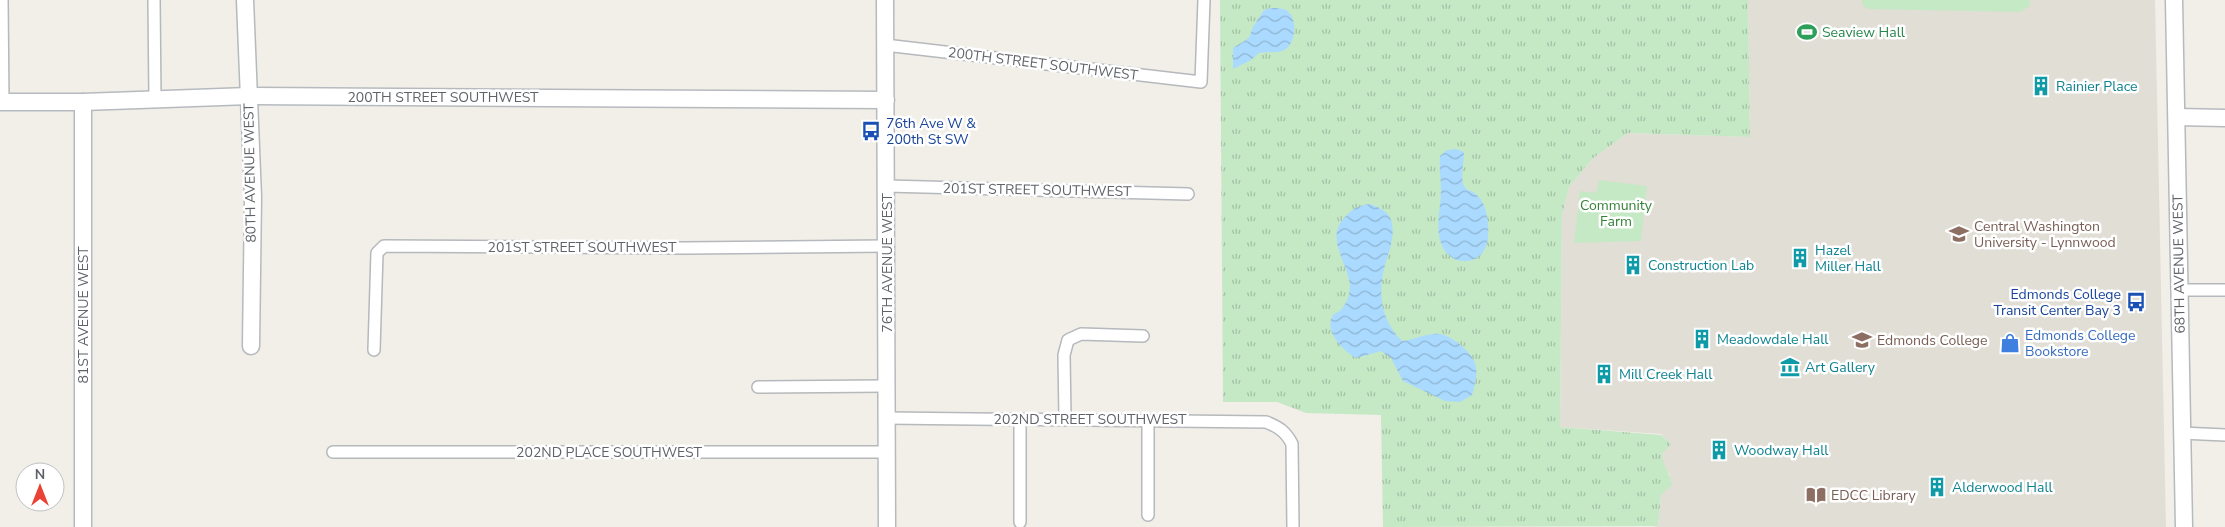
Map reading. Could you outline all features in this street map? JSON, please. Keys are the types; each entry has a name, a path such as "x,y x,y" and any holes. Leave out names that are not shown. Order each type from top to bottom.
{"street":[{"path":"1,102 2,0"},
{"path":"154,0 155,99"},
{"name":"80TH AVENUE WEST","path":"245,0 253,197 251,346"},
{"name":"76TH AVENUE WEST","path":"885,0 887,527"},
{"name":"200TH STREET SOUTHWEST","path":"885,45 1202,82 1204,0"},
{"name":"68TH AVENUE WEST","path":"2174,0 2184,527"},
{"name":"200TH STREET SOUTHWEST","path":"1,102 82,102 248,96 886,100"},
{"name":"81ST AVENUE WEST","path":"82,102 83,527"},
{"path":"2177,117 2225,118"},
{"name":"201ST STREET SOUTHWEST","path":"887,186 1188,194"},
{"name":"201ST STREET SOUTHWEST","path":"374,350 377,253 384,246 685,248 886,246"},
{"path":"2179,290 2225,290"},
{"path":"1065,419 1064,355 1068,340 1081,334 1143,336"},
{"path":"758,387 886,386"},
{"name":"202ND STREET SOUTHWEST","path":"886,418 1266,422 1280,428 1288,436 1292,444 1293,527"},
{"path":"1020,419 1020,522"},
{"path":"1148,420 1148,515"},
{"path":"2182,434 2225,435"},
{"name":"202ND PLACE SOUTHWEST","path":"333,452 886,452"}],"shaded area":[{"name":"Edmonds College","path":"1748,0 2155,0 2166,527 1652,527 1658,526 1661,495 1670,475 1663,466 1662,454 1670,444 1661,434 1560,427 1562,215 1569,187 1592,159 1628,133 1750,137"}],"green space":[{"path":"1220,0 1748,0 1750,137 1628,133 1592,159 1569,187 1562,215 1560,427 1661,435 1671,444 1662,454 1672,485 1661,495 1658,526 1383,527 1381,415 1306,413 1277,402 1223,402"},
{"path":"1862,0 2030,0 2030,6 2020,12 1867,9 1862,4"},
{"name":"Community Farm","path":"1599,180 1647,186 1641,241 1574,243 1580,191 1596,193"}],"water":[{"path":"1280,8 1290,14 1294,24 1292,41 1286,49 1259,53 1251,60 1233,69 1233,48 1249,38 1253,27 1264,10"},
{"path":"1456,149 1464,152 1462,174 1464,186 1482,201 1488,219 1488,238 1485,248 1481,255 1467,261 1452,257 1445,251 1438,230 1441,190 1440,156 1447,150"},
{"path":"1370,204 1388,214 1393,231 1381,286 1383,306 1389,324 1402,341 1432,334 1441,334 1465,348 1472,357 1476,374 1472,395 1460,402 1445,401 1403,381 1391,358 1381,351 1356,358 1341,346 1333,334 1331,321 1333,315 1345,305 1350,289 1337,241 1337,232 1340,224 1351,211 1360,206"}],"place":[{"name":"Seaview Hall","path":"1807,32"},
{"name":"Rainier Place","path":"2041,86"},
{"name":"76th Ave W & 200th St SW","path":"871,131"},
{"name":"Central Washington University - Lynnwood","path":"1959,234"},
{"name":"Hazel Miller Hall","path":"1800,258"},
{"name":"Construction Lab","path":"1633,265"},
{"name":"Edmonds College Transit Center Bay 3","path":"2136,302"},
{"name":"Meadowdale Hall","path":"1702,339"},
{"name":"Edmonds College","path":"1862,340"},
{"name":"Edmonds College Bookstore","path":"2010,343"},
{"name":"Art Gallery","path":"1790,367"},
{"name":"Mill Creek Hall","path":"1604,374"},
{"name":"Woodway Hall","path":"1719,450"},
{"name":"Alderwood Hall","path":"1937,487"},
{"name":"EDCC Library","path":"1816,495"}]}
